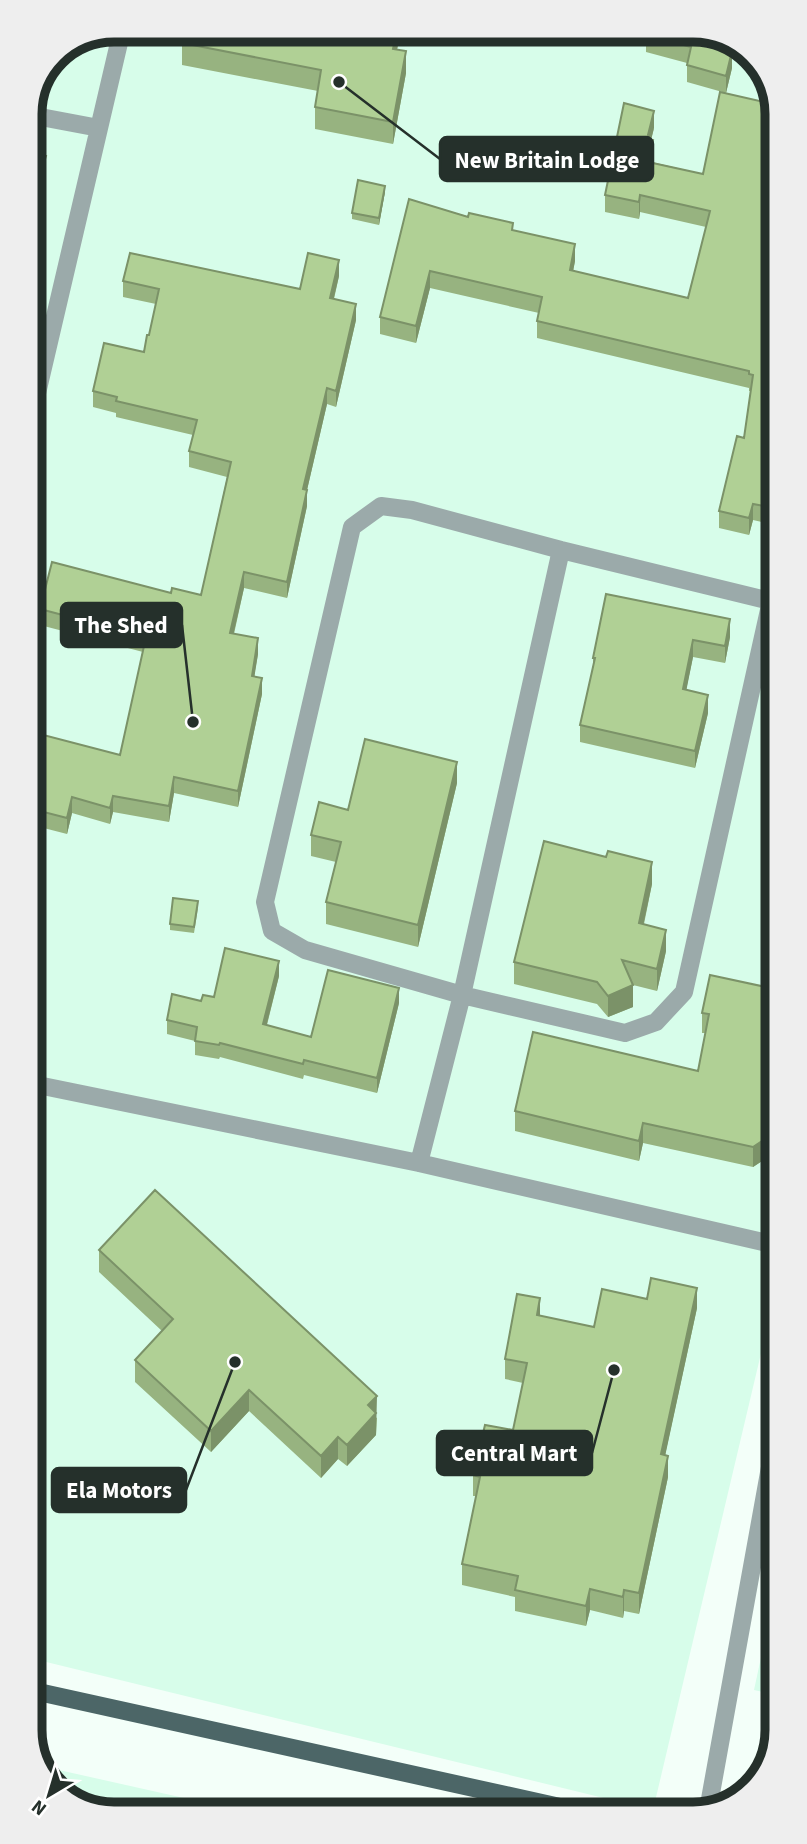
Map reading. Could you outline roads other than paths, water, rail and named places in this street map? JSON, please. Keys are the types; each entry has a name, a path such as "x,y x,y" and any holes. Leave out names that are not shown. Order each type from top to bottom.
{"main road":[{"path":"42,1693 528,1802"}],"street":[{"path":"42,372 119,42"},
{"path":"42,117 99,128"},
{"path":"765,599 561,550 412,510 381,506 352,527 265,901 272,931 305,950 462,995 625,1033 656,1022 684,992 765,636"},
{"path":"419,1163 462,995 561,550"},
{"path":"42,1086 419,1163 765,1242"},
{"path":"710,1800 765,1495"}],"place":[{"name":"New Britain Lodge","path":"339,82"},
{"name":"The Shed","path":"193,722"},
{"name":"Ela Motors","path":"235,1362"},
{"name":"Central Mart","path":"614,1370"}]}
